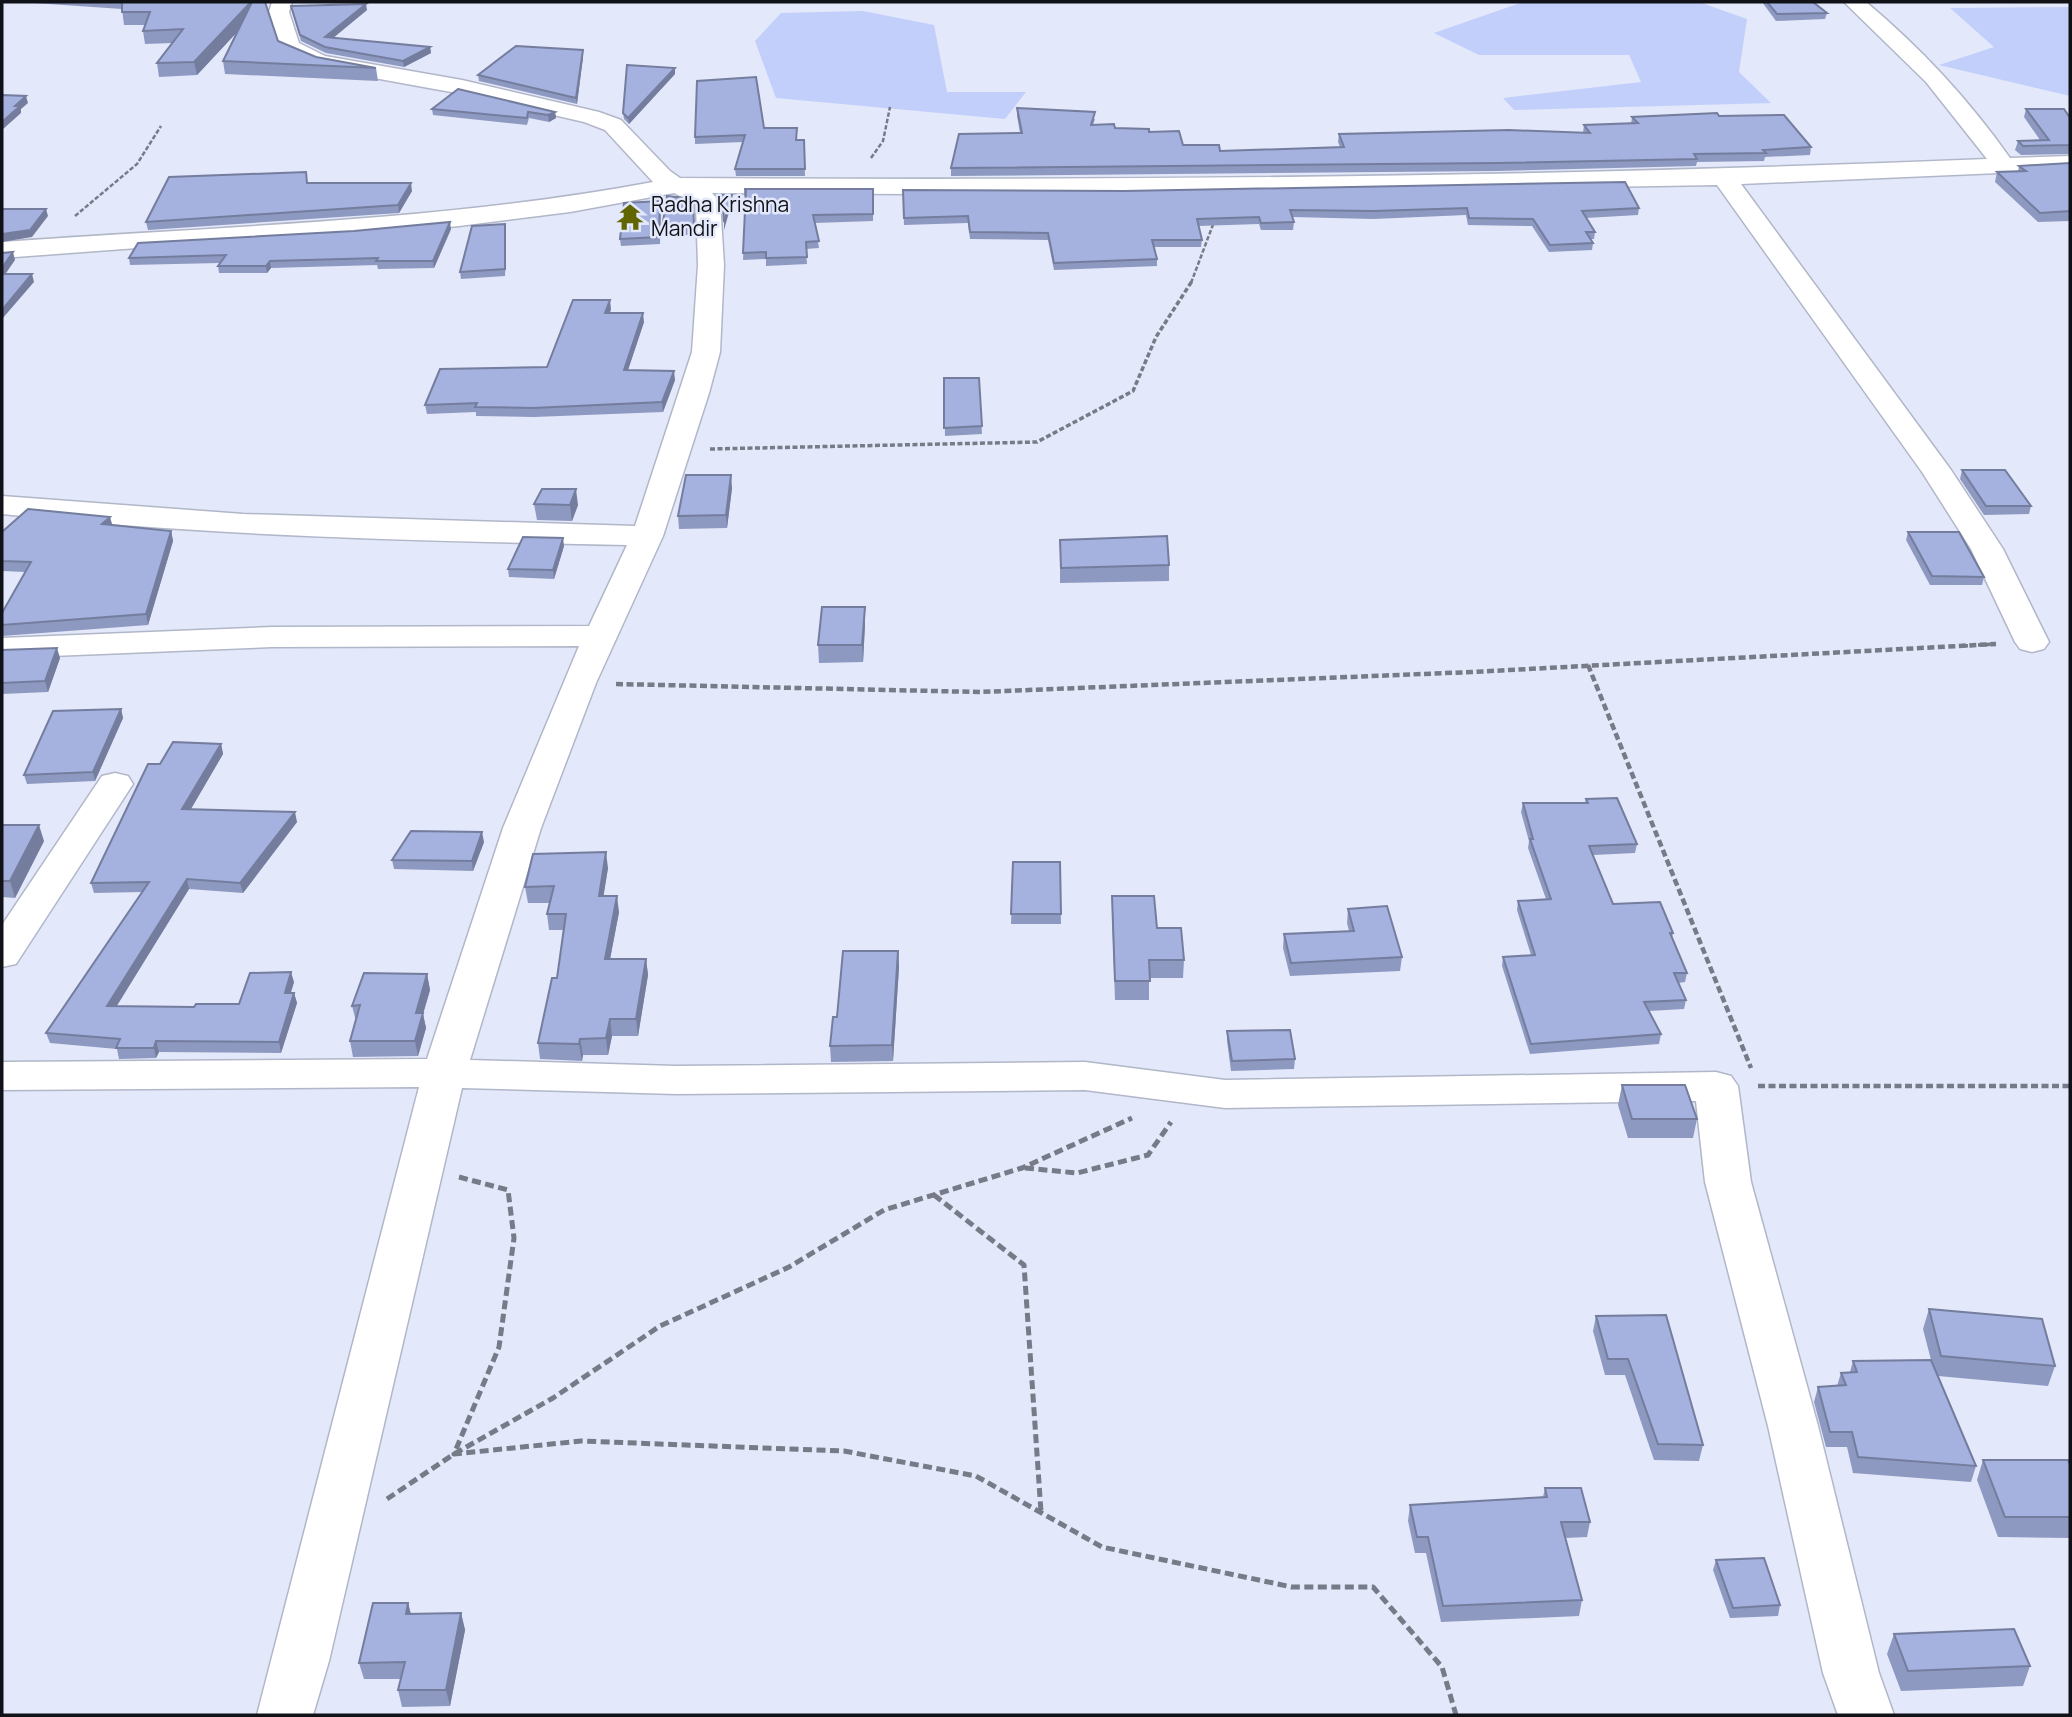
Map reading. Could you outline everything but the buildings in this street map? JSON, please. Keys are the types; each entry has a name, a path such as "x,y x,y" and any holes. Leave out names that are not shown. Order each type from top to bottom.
{"street":[{"path":"282,2 279,12 289,47 319,61 462,87 591,117 613,125 661,176 696,192 708,202 711,265 706,352 678,450 647,536 579,683 522,828 444,1073 285,1715"},
{"path":"1854,2 1879,23 1976,125 2002,164"},
{"path":"2,250 355,228 459,218 570,205 676,185 1206,186 1723,177 2070,163"},
{"path":"1723,177 1936,470 1987,549 2032,642"},
{"path":"2,531 12,506 191,519 445,532 647,536"},
{"path":"2,648 272,637 601,636"},
{"path":"2,955 115,784"},
{"path":"2,1076 444,1073 676,1080 1085,1076 1225,1094 1716,1086 1728,1182 1793,1426 1851,1673 1866,1715"}],"path":[{"path":"850,187 883,141 889,126 890,107"},
{"path":"55,246 69,220 137,164 161,126"},
{"path":"678,450 803,445 1037,442 1133,391 1156,337 1190,286 1215,224 1206,186"},
{"path":"579,683 980,692 2032,642"},
{"path":"1588,665 1753,1067 1716,1086"},
{"path":"1716,1086 2070,1086"},
{"path":"1022,1168 1077,1173 1148,1155 1194,1090"},
{"path":"331,1536 454,1454 553,1398 660,1326 789,1267 884,1210 1022,1168 1194,1090"},
{"path":"421,1167 508,1190 514,1238 499,1347 454,1454"},
{"path":"934,1195 1024,1265 1041,1513"},
{"path":"454,1454 581,1441 844,1451 976,1476 1102,1547 1292,1587 1373,1587 1442,1667 1456,1715"}],"shaded area":[{"path":"1523,2 1699,2 1747,19 1739,72 1771,103 1514,110 1503,98 1641,82 1629,55 1479,55 1434,33"},
{"path":"2070,7 2070,96 1939,65 1994,47 1950,8"},
{"path":"863,11 934,25 947,92 1026,92 1005,119 776,98 755,41 781,13"}],"place":[{"name":"Radha Krishna Mandir","path":"630,217"}]}
